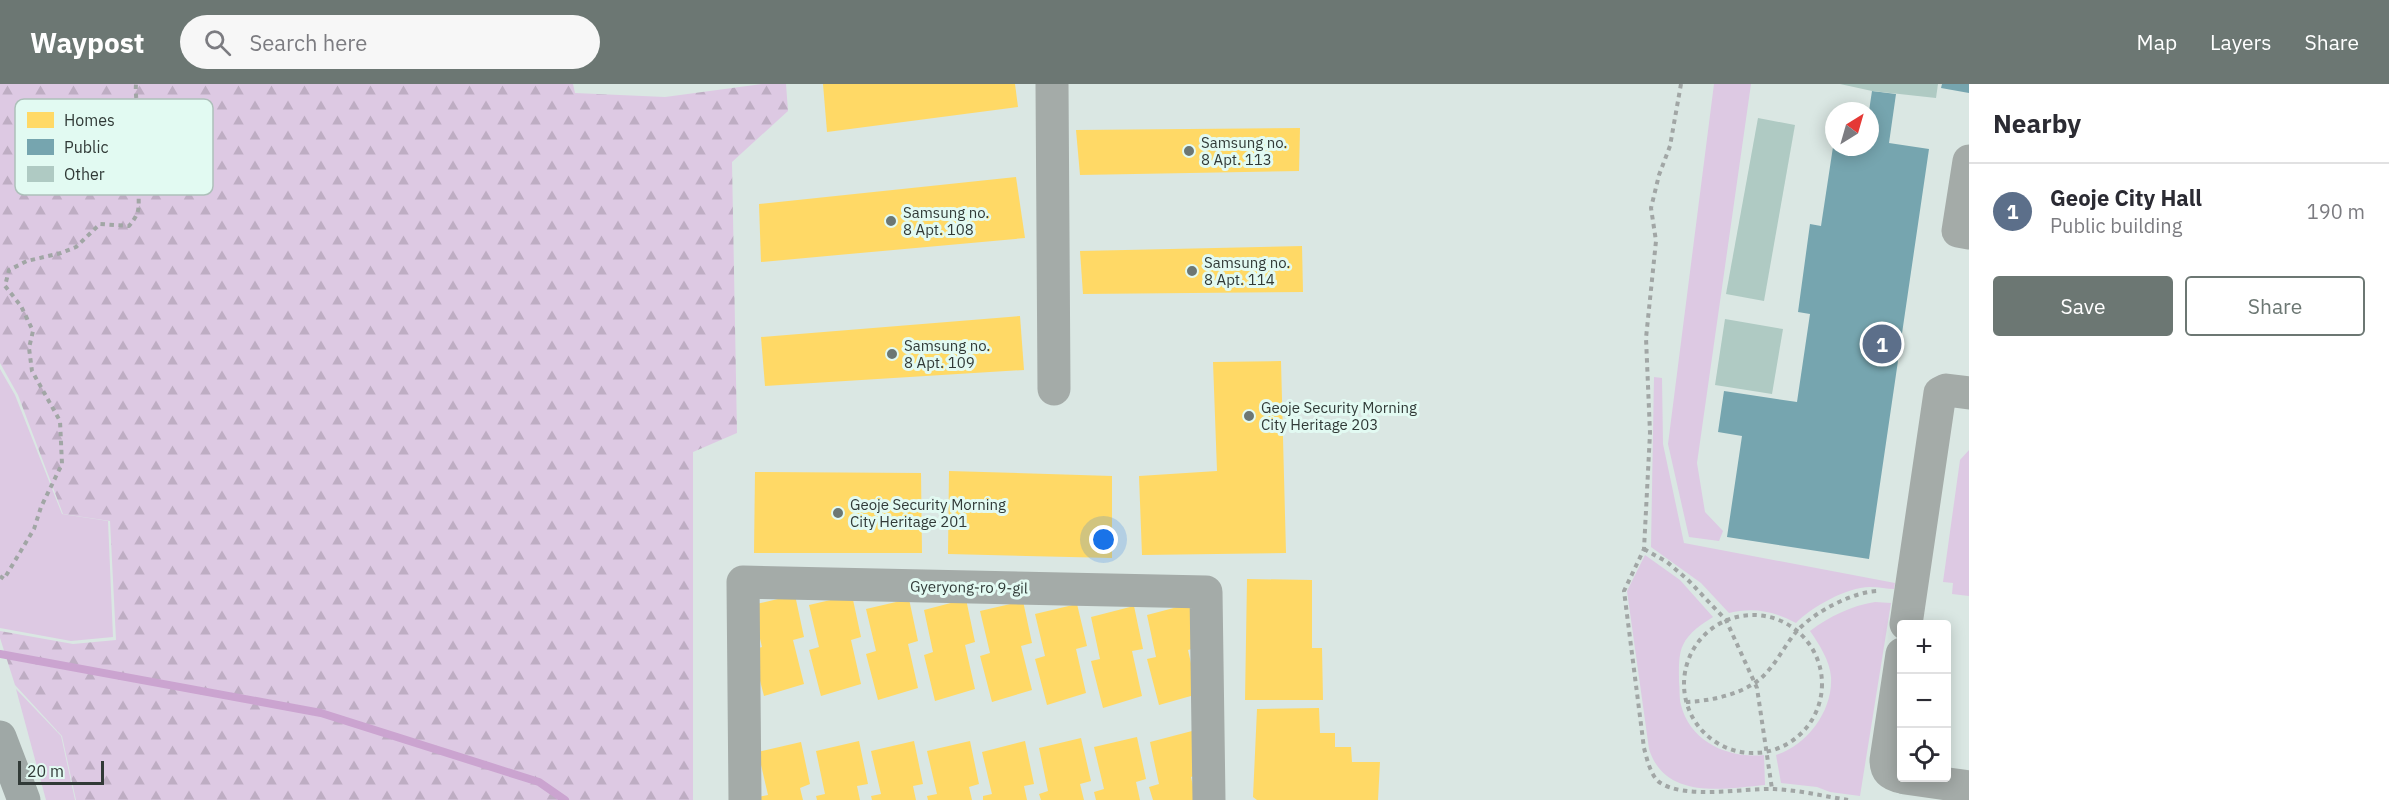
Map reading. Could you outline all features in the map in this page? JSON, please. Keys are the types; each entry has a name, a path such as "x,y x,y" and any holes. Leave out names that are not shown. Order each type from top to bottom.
{"highway":[{"path":"0,737 24,800"}],"street":[{"path":"1052,84 1054,389"},
{"path":"1964,232 1969,161"},
{"path":"1907,620 1940,393 1949,390 1969,393"},
{"name":"Gyeryong-ro 9-gil","path":"745,800 743,582 1206,592 1209,800"},
{"path":"1897,776 1892,775 1887,769 1886,760 1899,674"},
{"path":"1936,782 1969,787"}],"path":[{"path":"135,99 136,84"},
{"path":"1681,84 1670,146 1659,175 1651,208 1656,241 1646,338 1650,433 1644,549 1624,591 1644,748 1648,765 1659,782 1688,792 1717,795 1772,789 1848,800"},
{"path":"0,576 4,579 34,529 40,507 62,464 60,421 32,371 29,348 33,331 21,306 5,286 9,270 27,261 76,247 100,224 129,226 138,215 139,195"},
{"path":"1644,549 1667,562 1688,580 1726,620 1755,683 1768,750 1772,789"},
{"path":"1686,702 1736,694 1755,683 1771,667 1798,630 1826,608 1867,591 1898,592 1902,583 1912,583"},
{"path":"1761,615 1782,621 1798,630 1815,653 1822,674 1821,698 1813,719 1798,737 1778,748 1755,753 1733,750 1712,739 1696,723 1686,702 1684,680 1689,658 1700,639 1717,624 1738,616 1761,615"}],"green space":[{"path":"0,84 573,84 575,93 665,97 762,84 786,84 788,111 732,162 737,433 693,452 693,800 76,800 62,736 15,685 0,638 0,631 73,644 116,640 110,521 63,514 18,395 0,363"},
{"path":"1714,84 1751,84 1697,463 1705,512 1723,531 1719,541 1689,537 1668,444"},
{"path":"0,369 15,395 62,514 108,521 113,637 71,641 0,628"},
{"path":"1654,377 1662,378 1663,444 1684,543 1895,583 1894,589 1871,587 1852,590 1821,604 1796,623 1763,611 1747,610 1729,613 1701,583 1651,547"},
{"path":"1969,450 1969,596 1952,594 1953,583 1943,582 1960,460"},
{"path":"1645,555 1680,580 1713,617 1692,632 1681,649 1680,696 1686,718 1702,738 1725,751 1751,756 1764,755 1765,785 1697,788 1668,777 1657,765 1649,749 1627,591"},
{"path":"1875,602 1891,603 1860,796 1830,792 1817,787 1781,783 1776,755 1808,735 1823,714 1828,702 1831,677 1829,665 1810,631 1841,612"},
{"path":"16,689 61,736 75,800 46,800"}],"building: Homes":[{"path":"823,84 1015,84 1018,107 827,132"},
{"name":"Samsung no. 8 Apt. 113","path":"1300,128 1299,171 1080,175 1076,130"},
{"name":"Samsung no. 8 Apt. 108","path":"1016,177 1025,238 761,262 759,204"},
{"name":"Samsung no. 8 Apt. 114","path":"1302,246 1303,292 1083,294 1080,251"},
{"name":"Samsung no. 8 Apt. 109","path":"1020,316 1024,370 765,386 761,337"},
{"name":"Geoje Security Morning City Heritage 203","path":"1281,361 1286,553 1142,555 1139,476 1217,471 1213,362"},
{"path":"949,471 1112,476 1112,558 948,554"},
{"name":"Geoje Security Morning City Heritage 201","path":"755,472 921,473 922,553 754,553"},
{"path":"1247,579 1312,580 1312,648 1322,648 1323,700 1245,700"},
{"path":"795,595 804,637 793,640 804,684 764,696 752,650 762,647 752,605"},
{"path":"852,595 861,637 851,640 861,684 821,696 809,650 819,647 809,605"},
{"path":"909,599 918,641 908,644 918,688 878,700 866,654 876,651 866,609"},
{"path":"966,599 975,642 965,645 975,689 935,701 924,655 933,652 924,610"},
{"path":"1023,601 1032,643 1021,646 1032,690 992,702 980,656 990,653 980,611"},
{"path":"1077,604 1087,646 1076,649 1086,693 1047,705 1035,659 1045,656 1035,614"},
{"path":"1189,604 1199,647 1188,650 1198,694 1159,705 1147,659 1156,657 1147,615"},
{"path":"1134,606 1143,649 1132,651 1142,696 1103,708 1091,661 1100,659 1091,617"},
{"path":"1319,708 1320,733 1335,733 1335,747 1351,747 1352,762 1380,762 1378,800 1257,800 1253,797 1257,709"},
{"path":"1192,731 1201,774 1191,777 1196,800 1153,800 1149,787 1159,784 1150,742"},
{"path":"1137,737 1146,779 1136,782 1140,800 1096,800 1094,792 1104,789 1094,747"},
{"path":"1081,738 1091,781 1080,784 1084,800 1041,800 1039,794 1048,791 1039,748"},
{"path":"859,741 868,784 857,786 860,800 817,800 816,796 825,794 816,751"},
{"path":"914,741 923,784 913,786 916,800 872,800 871,796 881,794 871,751"},
{"path":"970,741 979,784 969,787 972,800 928,800 927,796 937,794 927,751"},
{"path":"1025,741 1034,784 1024,786 1027,800 983,800 983,796 992,794 982,752"},
{"path":"801,742 810,784 800,788 803,800 759,800 758,797 768,795 758,752"}],"building: Public":[{"path":"1942,84 1969,84 1969,93 1941,88"},
{"path":"1872,91 1896,94 1889,143 1929,149 1869,559 1727,537 1742,436 1718,432 1724,391 1797,402 1810,314 1798,312 1810,224 1821,226 1832,156 1879,156 1879,102 1870,102"}],"building: Other":[{"path":"1840,84 1938,84 1936,98 1872,91"},
{"path":"1758,118 1795,125 1764,301 1726,294"},
{"path":"1725,319 1783,329 1772,394 1715,385"}],"waterway":[{"path":"0,654 321,713 539,782 565,800"}],"place":[{"name":"Samsung no. 8 Apt. 113","path":"1189,151"},
{"name":"Samsung no. 8 Apt. 108","path":"891,221"},
{"name":"Samsung no. 8 Apt. 114","path":"1192,271"},
{"name":"Geoje City Hall","path":"1882,344"},
{"name":"Samsung no. 8 Apt. 109","path":"892,354"},
{"name":"Geoje Security Morning City Heritage 203","path":"1249,416"},
{"name":"Geoje Security Morning City Heritage 201","path":"838,513"}]}
